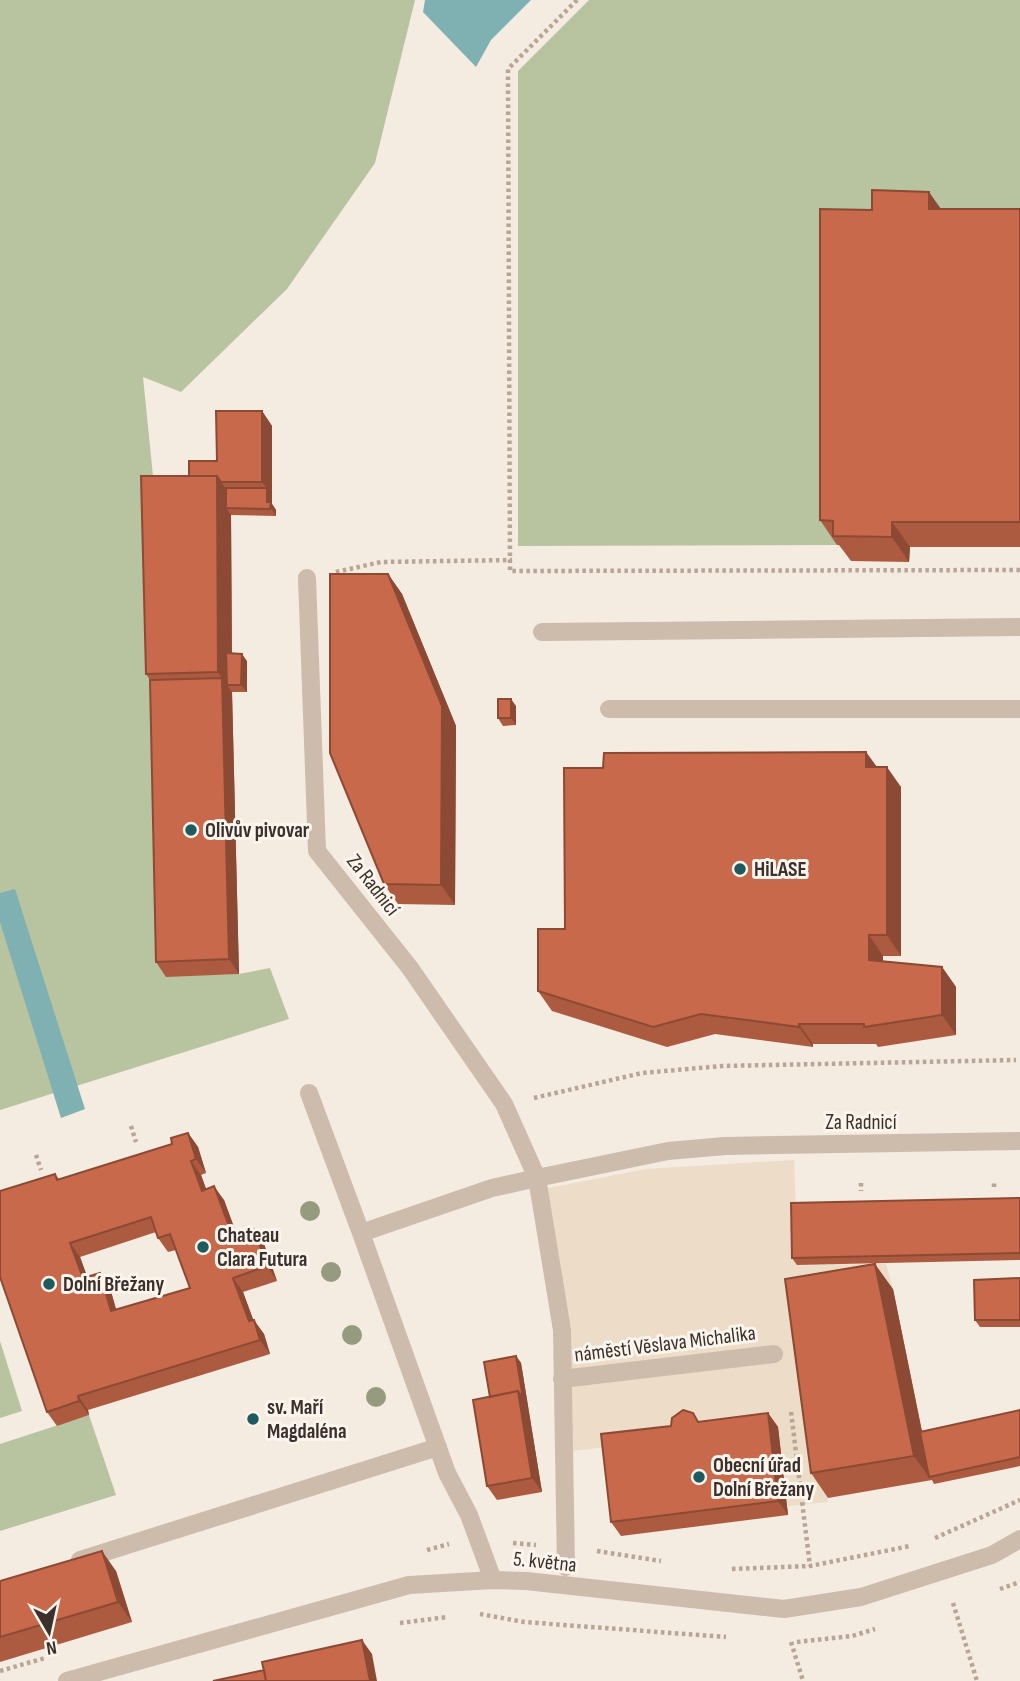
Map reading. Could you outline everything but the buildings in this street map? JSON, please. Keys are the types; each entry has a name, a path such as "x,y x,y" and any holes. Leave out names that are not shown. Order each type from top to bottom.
{"street":[{"name":"Za Radnicí","path":"307,578 317,851 410,968 504,1104 537,1178 562,1330 566,1586"},
{"path":"542,632 1020,627"},
{"path":"609,709 1020,709"},
{"path":"309,1093 438,1447 493,1580"},
{"name":"Za Radnicí","path":"537,1178 668,1151 725,1146 1020,1141"},
{"path":"361,1233 492,1188 537,1178"},
{"name":"náměstí Věslava Michalika","path":"562,1379 774,1354"},
{"path":"65,1564 438,1447"},
{"name":"5. května","path":"66,1681 409,1585 493,1580 784,1609 861,1597 992,1555 1020,1539"}],"path":[{"path":"577,0 508,69 510,571 1020,570"},
{"path":"307,578 381,562 512,560"},
{"path":"504,1104 642,1073 722,1066 1016,1060"},
{"path":"131,1126 136,1142"},
{"path":"36,1155 41,1170"},
{"path":"861,1183 861,1191"},
{"path":"791,1412 810,1566"},
{"path":"953,1603 977,1681"},
{"path":"476,1613 524,1622 738,1638"},
{"path":"393,1624 448,1617"},
{"path":"778,1641 791,1642 803,1681"}],"green space":[{"path":"0,0 415,0 375,163 287,289 181,392 143,377 155,496 166,976 239,974 270,968 289,1019 0,1110"},
{"path":"589,0 1020,0 1020,234 837,235 837,545 518,546 518,71"},
{"path":"0,1341 22,1411 0,1418"},
{"path":"89,1415 116,1495 0,1531 0,1444"}],"shaded area":[{"path":"794,1160 798,1265 886,1264 893,1289 803,1304 828,1502 788,1506 778,1428 563,1452 562,1330 538,1190 646,1169"}],"water":[{"path":"425,0 531,0 491,40 476,67 423,12"},
{"path":"15,889 85,1109 61,1118 0,922 0,893"}],"place":[{"name":"Olivův pivovar","path":"191,830"},
{"name":"HiLASE","path":"740,869"},
{"name":"Chateau Clara Futura","path":"203,1247"},
{"name":"Dolní Břežany","path":"49,1284"},
{"name":"sv. Maří Magdaléna","path":"253,1419"},
{"name":"Obecní úřad Dolní Břežany","path":"699,1477"}]}
